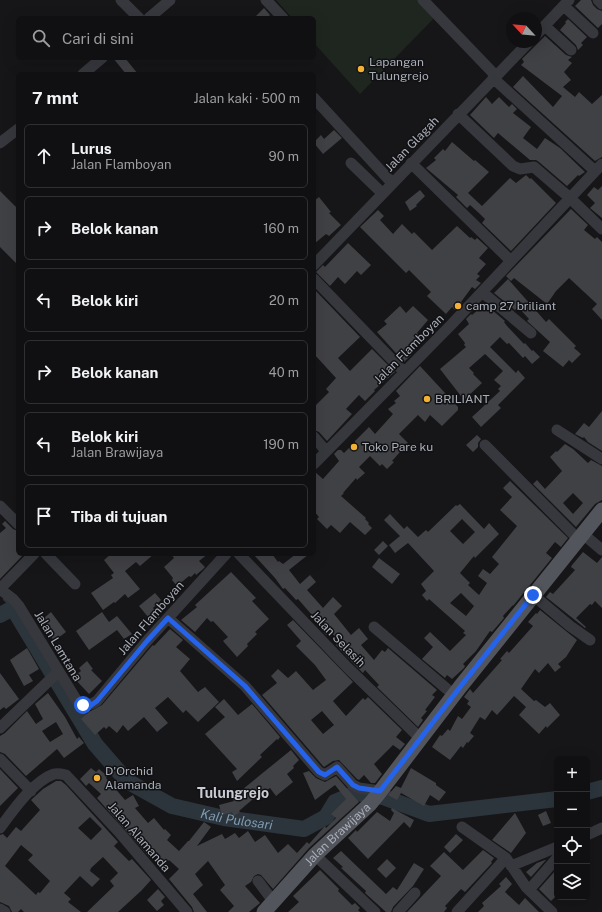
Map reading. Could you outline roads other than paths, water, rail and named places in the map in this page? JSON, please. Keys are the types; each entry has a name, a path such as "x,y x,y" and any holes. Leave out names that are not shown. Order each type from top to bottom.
{"main road":[{"name":"Jalan Brawijaya","path":"269,907 315,855 376,796 533,595 602,510"}],"street":[{"path":"122,0 137,16"},
{"path":"151,16 170,0"},
{"path":"266,0 281,16"},
{"path":"423,0 494,77 598,168"},
{"path":"598,0 602,4"},
{"path":"542,29 567,3 592,33"},
{"path":"545,26 571,50"},
{"name":"Jalan Glagah","path":"316,263 523,48"},
{"path":"85,72 100,60"},
{"path":"316,100 392,183"},
{"path":"458,114 513,166 520,169 534,167 570,198 602,229"},
{"path":"0,143 16,131"},
{"path":"351,163 382,193"},
{"path":"410,164 511,261"},
{"name":"Jalan Flamboyan","path":"316,462 482,292 598,168"},
{"path":"316,281 404,372"},
{"path":"482,292 531,333"},
{"path":"557,430 602,458"},
{"path":"316,439 326,451"},
{"path":"485,445 580,536 602,550"},
{"path":"0,506 16,522"},
{"path":"0,589 32,556"},
{"path":"48,556 75,584"},
{"name":"Jalan Flamboyan","path":"97,701 147,641 224,556"},
{"name":"Jalan Selasih","path":"241,556 347,667 421,739"},
{"name":"Jalan Lamtana","path":"0,589 13,599 18,606 76,701 83,705 90,706 97,701"},
{"path":"533,595 570,626 590,640"},
{"path":"168,618 245,686 319,772 325,775 337,767 353,785 376,796"},
{"path":"374,627 454,695"},
{"path":"0,728 58,672"},
{"path":"0,759 31,791"},
{"name":"Jalan Alamanda","path":"0,828 31,791 43,780 54,774 60,773 66,775 119,832 187,912"},
{"path":"462,827 509,862 529,890 552,912"},
{"path":"590,833 602,828"},
{"path":"457,912 509,862 554,848"},
{"path":"315,855 375,912"},
{"path":"529,890 554,861"},
{"path":"258,881 269,907"},
{"path":"398,912 415,892"},
{"path":"0,909 5,912"}],"waterway":[{"path":"4,599 13,608"},
{"name":"Kali Pulosari","path":"0,615 13,608 95,744 127,781 172,806 224,818 304,829 326,817 335,802 357,793 383,797 429,814 554,799"},
{"name":"Kali Pulosari","path":"590,791 602,788"}],"place":[{"name":"Lapangan Tulungrejo","path":"361,69"},
{"name":"camp 27 briliant","path":"458,306"},
{"name":"BRILIANT","path":"427,399"},
{"name":"Toko Pare ku","path":"354,447"},
{"name":"D'Orchid Alamanda","path":"97,778"}],"district":[{"name":"Tulungrejo","path":"233,793"}]}
